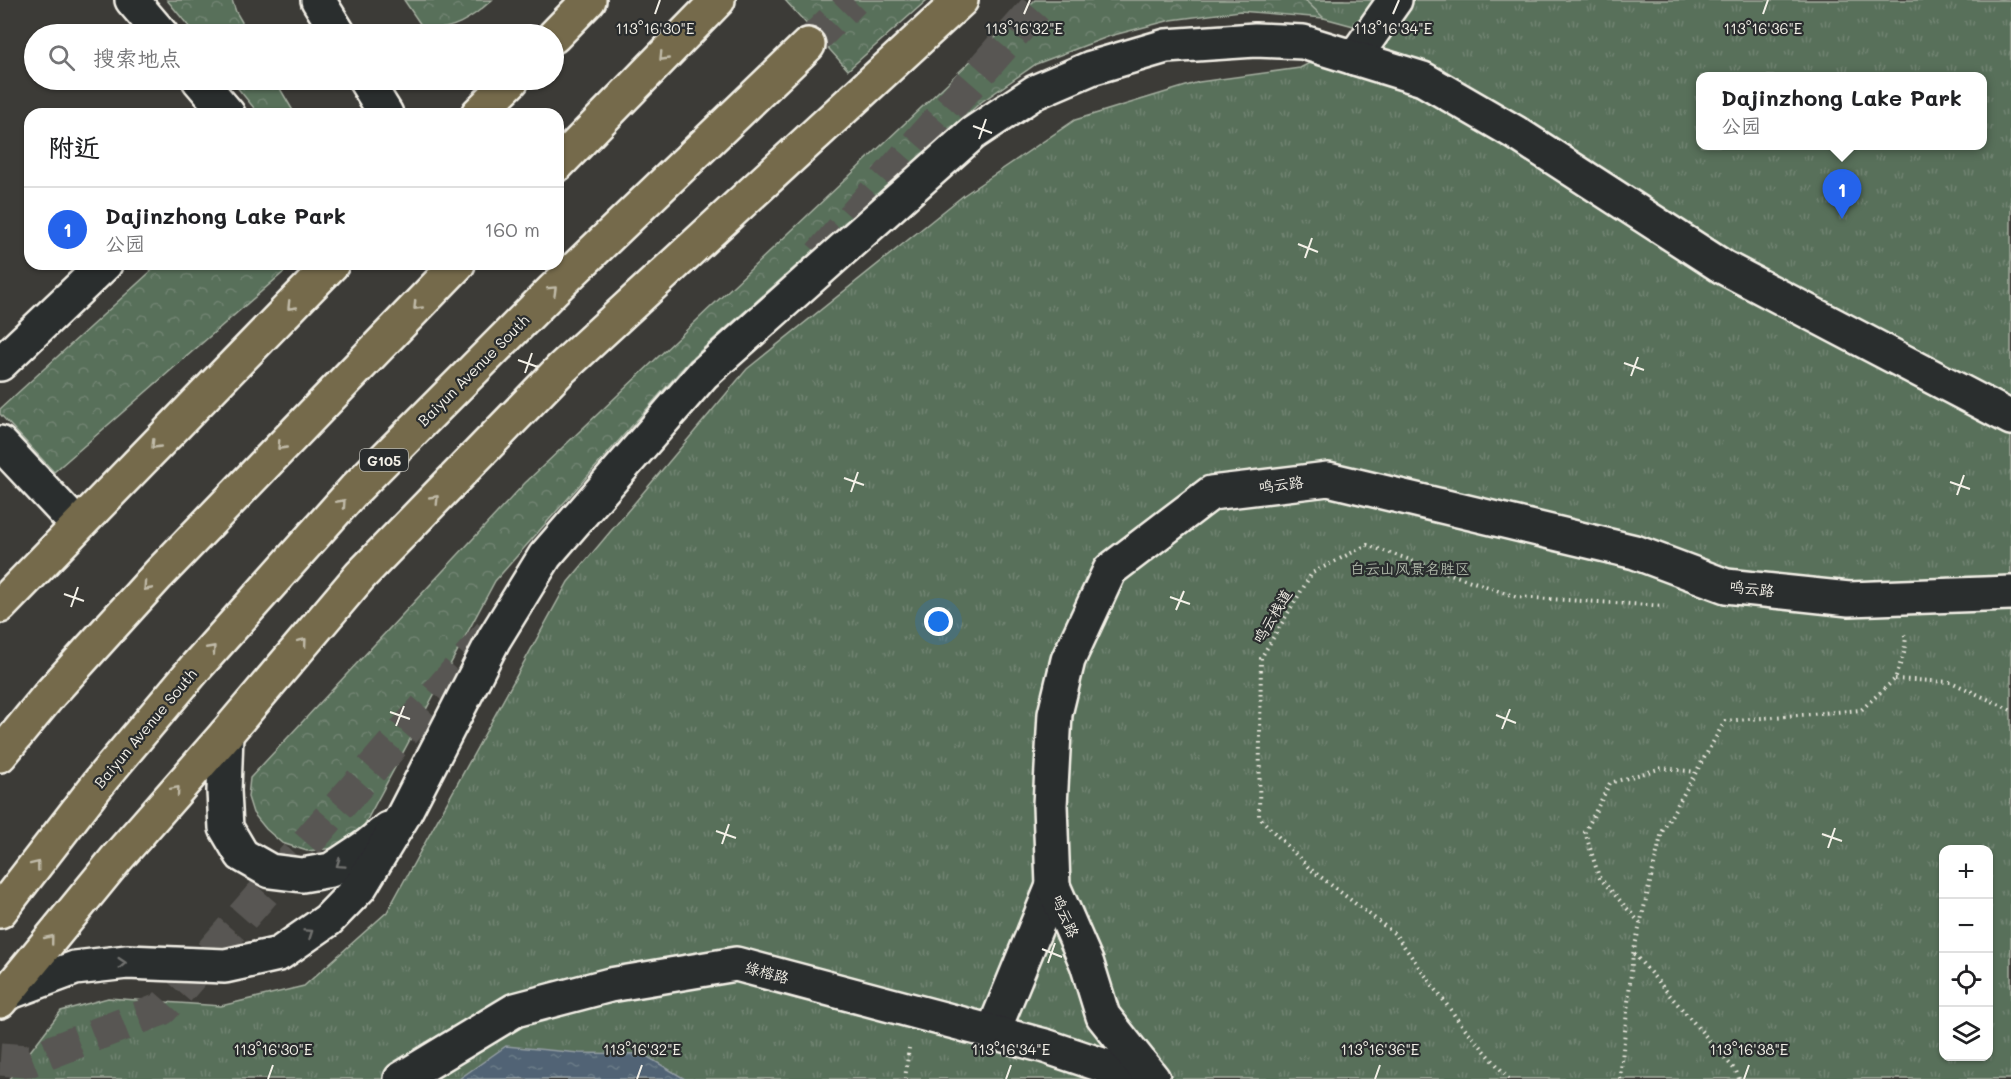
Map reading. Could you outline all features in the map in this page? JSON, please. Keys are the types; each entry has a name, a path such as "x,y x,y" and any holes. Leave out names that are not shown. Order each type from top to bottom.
{"highway":[{"path":"564,26 589,0"},
{"path":"564,158 718,0"},
{"path":"3,997 117,858 360,576 561,369 961,0"},
{"name":"Baiyun Avenue South","path":"0,911 120,757 196,667 355,489 554,290 808,45"},
{"path":"484,108 502,90"},
{"path":"0,606 326,270"},
{"path":"0,755 50,694 158,575 452,270"}],"street":[{"path":"132,0 152,24"},
{"path":"318,0 333,24"},
{"path":"1354,58 1395,0"},
{"path":"3,997 75,968 127,962 225,966 279,954 328,920 360,887 403,816 494,639 544,556 703,374 972,134 1035,92 1091,68 1166,46 1255,40 1303,42 1423,79 1516,132 1723,267 2011,418"},
{"path":"208,90 223,108"},
{"path":"371,90 382,108"},
{"path":"0,364 99,270"},
{"path":"0,443 77,525"},
{"name":"鸣云路","path":"1154,1079 1103,1016 1087,964 1053,886 1050,805 1055,714 1068,660 1110,570 1210,493 1328,479 1635,552 1726,586 1850,599 2011,593"},
{"path":"226,734 224,791 226,828 242,855 270,871 302,875 331,870 367,846 403,816"},
{"path":"993,1032 1053,886"},
{"name":"绿榕路","path":"401,1079 515,1010 610,985 736,964 1045,1046 1144,1079"}],"path":[{"name":"鸣云栈道","path":"1509,1079 1458,1020 1395,934 1309,868 1259,817 1261,658 1312,573 1367,545 1517,597 1667,606"},
{"path":"1620,1079 1633,954 1662,832 1725,721 1861,710 1895,679 1951,682 2011,710"},
{"path":"1640,923 1599,877 1585,832 1610,783 1662,768 1696,772"},
{"path":"1633,954 1736,1071 1738,1079"}],"green space":[{"path":"167,0 232,0 243,24 187,24"},
{"path":"404,0 492,0 477,13 457,24 420,24"},
{"path":"785,0 927,0 848,70"},
{"path":"1035,0 1343,0 1324,18 1240,11 1171,20 1110,36 1036,64 980,103 690,360 495,581 362,829 335,848 307,851 282,843 266,829 253,813 248,797 250,778 525,483"},
{"name":"白云山风景名胜区","path":"1305,0 2011,0 2011,1079 9,1079 61,1011 108,998 221,1006 304,986 387,912 568,582 747,369 964,195 1075,120 1199,82 1300,68 1372,31 1324,18"},
{"path":"239,90 281,90 291,108 254,108"},
{"path":"152,270 286,270 54,472 0,414 0,409"}],"water":[{"path":"506,1046 579,1053 643,1054 685,1079 459,1079"}],"tunnel":[{"path":"808,45 853,0"},
{"path":"820,255 1043,0"},
{"path":"0,1059 28,1061 162,1009 492,631"}],"place":[{"name":"Dajinzhong Lake Park","path":"1842,219"}]}
